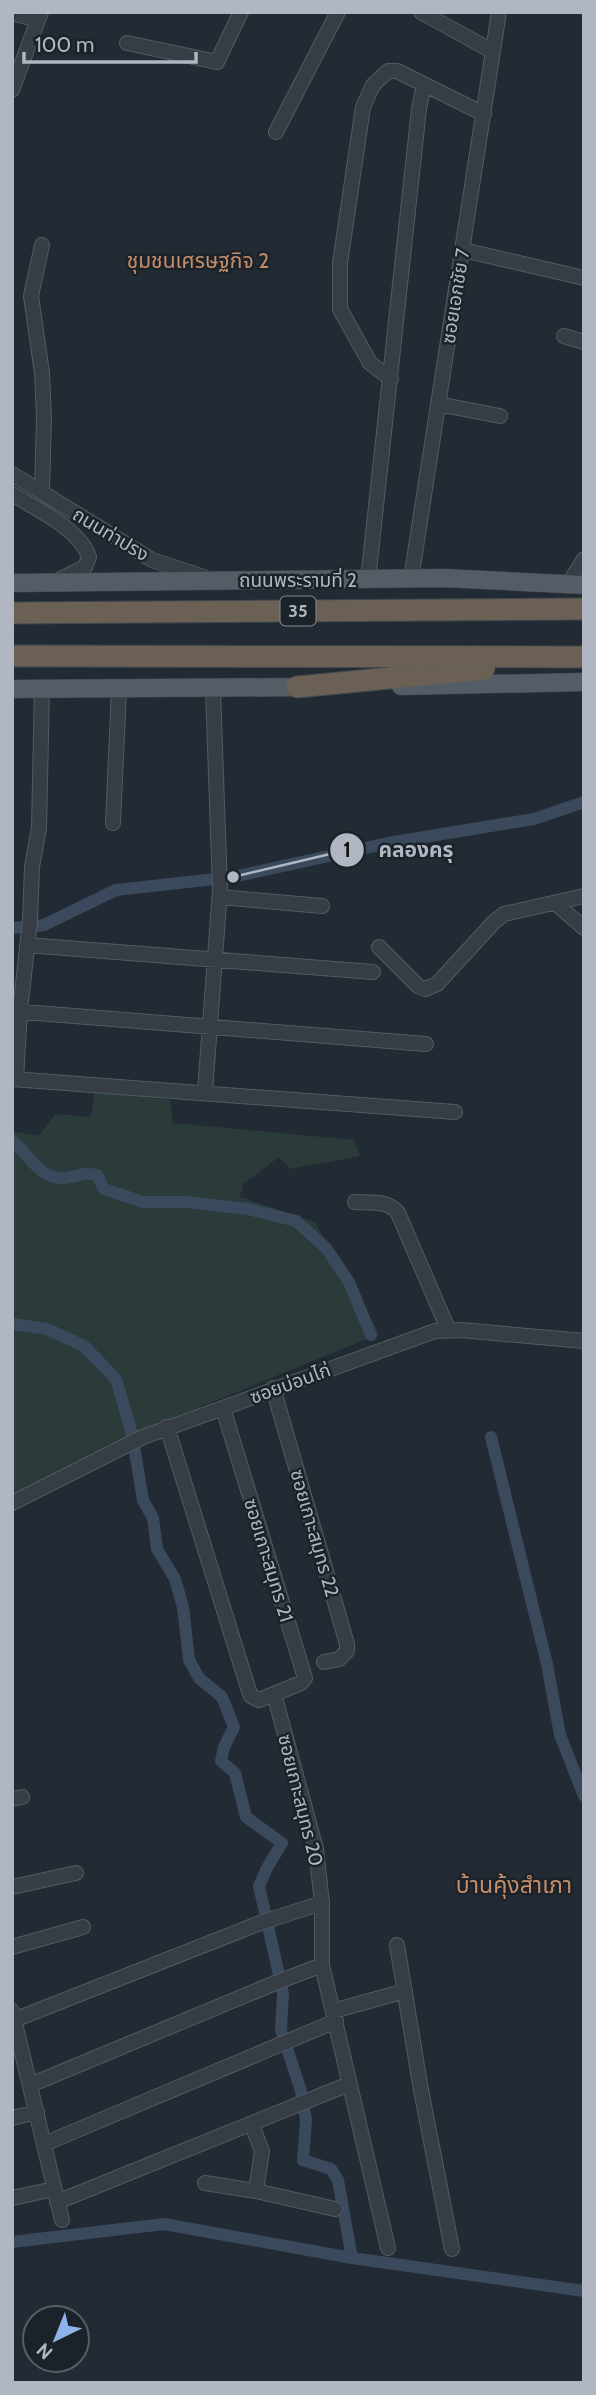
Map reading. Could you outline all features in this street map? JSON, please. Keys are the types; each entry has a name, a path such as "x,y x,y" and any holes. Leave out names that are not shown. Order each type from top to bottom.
{"highway":[{"name":"ถนนพระรามที่ 2","path":"12,612 584,609"},
{"path":"12,656 584,658"},
{"path":"297,687 584,658"}],"main road":[{"name":"ถนนพระรามที่ 2","path":"12,583 444,578 576,585"},
{"path":"12,689 214,689 584,682"}],"street":[{"path":"127,43 217,62 242,12"},
{"path":"276,132 338,12"},
{"path":"421,12 492,51"},
{"name":"ซอยเอกชัย 7","path":"411,579 499,12"},
{"path":"12,13 40,16 12,90"},
{"path":"391,379 370,363 340,309 340,263 363,107 373,85 388,71 397,71 484,114"},
{"path":"368,580 419,108 424,84"},
{"path":"42,245 32,296 42,373 42,492"},
{"path":"463,250 584,278"},
{"path":"564,336 584,342"},
{"path":"438,404 500,416"},
{"name":"ถนนท่าปรง","path":"12,474 152,560 215,580"},
{"name":"ถนนท่าปรง","path":"12,494 69,531 82,541 87,549 89,557 85,567 56,581"},
{"path":"576,585 584,559"},
{"path":"42,689 39,828 32,867 28,941 16,1011 14,1079 455,1112"},
{"path":"205,1092 220,893 214,689"},
{"path":"113,823 118,690"},
{"path":"220,893 323,906"},
{"path":"379,947 418,986 431,988 504,914 584,896"},
{"path":"555,902 584,928"},
{"path":"28,941 214,960 373,972"},
{"path":"16,1011 426,1044"},
{"path":"355,1202 393,1206 448,1329"},
{"name":"ซอยบ่อนไก่","path":"12,1503 121,1446 167,1427 421,1336 448,1329 584,1341"},
{"name":"ซอยเกาะสมุทร 22","path":"273,1388 348,1651 344,1656 324,1662"},
{"name":"ซอยเกาะสมุทร 21","path":"223,1408 305,1678 301,1683 274,1694"},
{"path":"167,1427 251,1696 259,1700 274,1694"},
{"name":"ซอยเกาะสมุทร 20","path":"274,1694 311,1823 322,1903 322,1965 388,2249"},
{"path":"12,1887 76,1873"},
{"path":"62,2220 30,2085 15,2039 13,2015 260,1923 322,1903"},
{"path":"12,1947 83,1927"},
{"path":"397,1945 452,2249"},
{"path":"30,2085 322,1965"},
{"path":"44,2144 285,2042 334,2016 405,1991"},
{"path":"12,2197 56,2196 252,2125 349,2084"},
{"path":"12,2118 37,2112"},
{"path":"252,2125 262,2151 257,2191"},
{"path":"205,2183 257,2191 335,2209"}],"shaded area":[{"path":"95,1090 170,1100 173,1123 354,1140 360,1156 291,1169 279,1157 243,1184 240,1197 315,1222 379,1334 119,1440 12,1495 12,1131 39,1136 55,1114 91,1117"}],"waterway":[{"path":"12,928 44,925 116,890 233,877 388,843 534,819 584,802"},
{"path":"12,1140 35,1165 55,1177 92,1174 97,1175 104,1189 143,1202 186,1202 248,1209 296,1221 326,1248 349,1282 371,1335"},
{"path":"12,1324 47,1329 84,1346 116,1379 132,1434 143,1500 153,1518 157,1549 175,1579 183,1607 189,1660 199,1678 222,1697 234,1727 224,1747 221,1761 235,1773 246,1817 282,1843 259,1886 283,1993 281,2030 301,2091 306,2120 303,2160 331,2169 338,2180 352,2258 584,2291"},
{"path":"491,1437 547,1664 560,1735 584,1796"},
{"path":"12,2242 164,2224 352,2258"}],"place":[{"name":"คลองครุ","path":"233,877"}],"district":[{"name":"ชุมชนเศรษฐกิจ 2","path":"198,261"},
{"name":"บ้านคุ้งสำเภา","path":"514,1885"}]}
